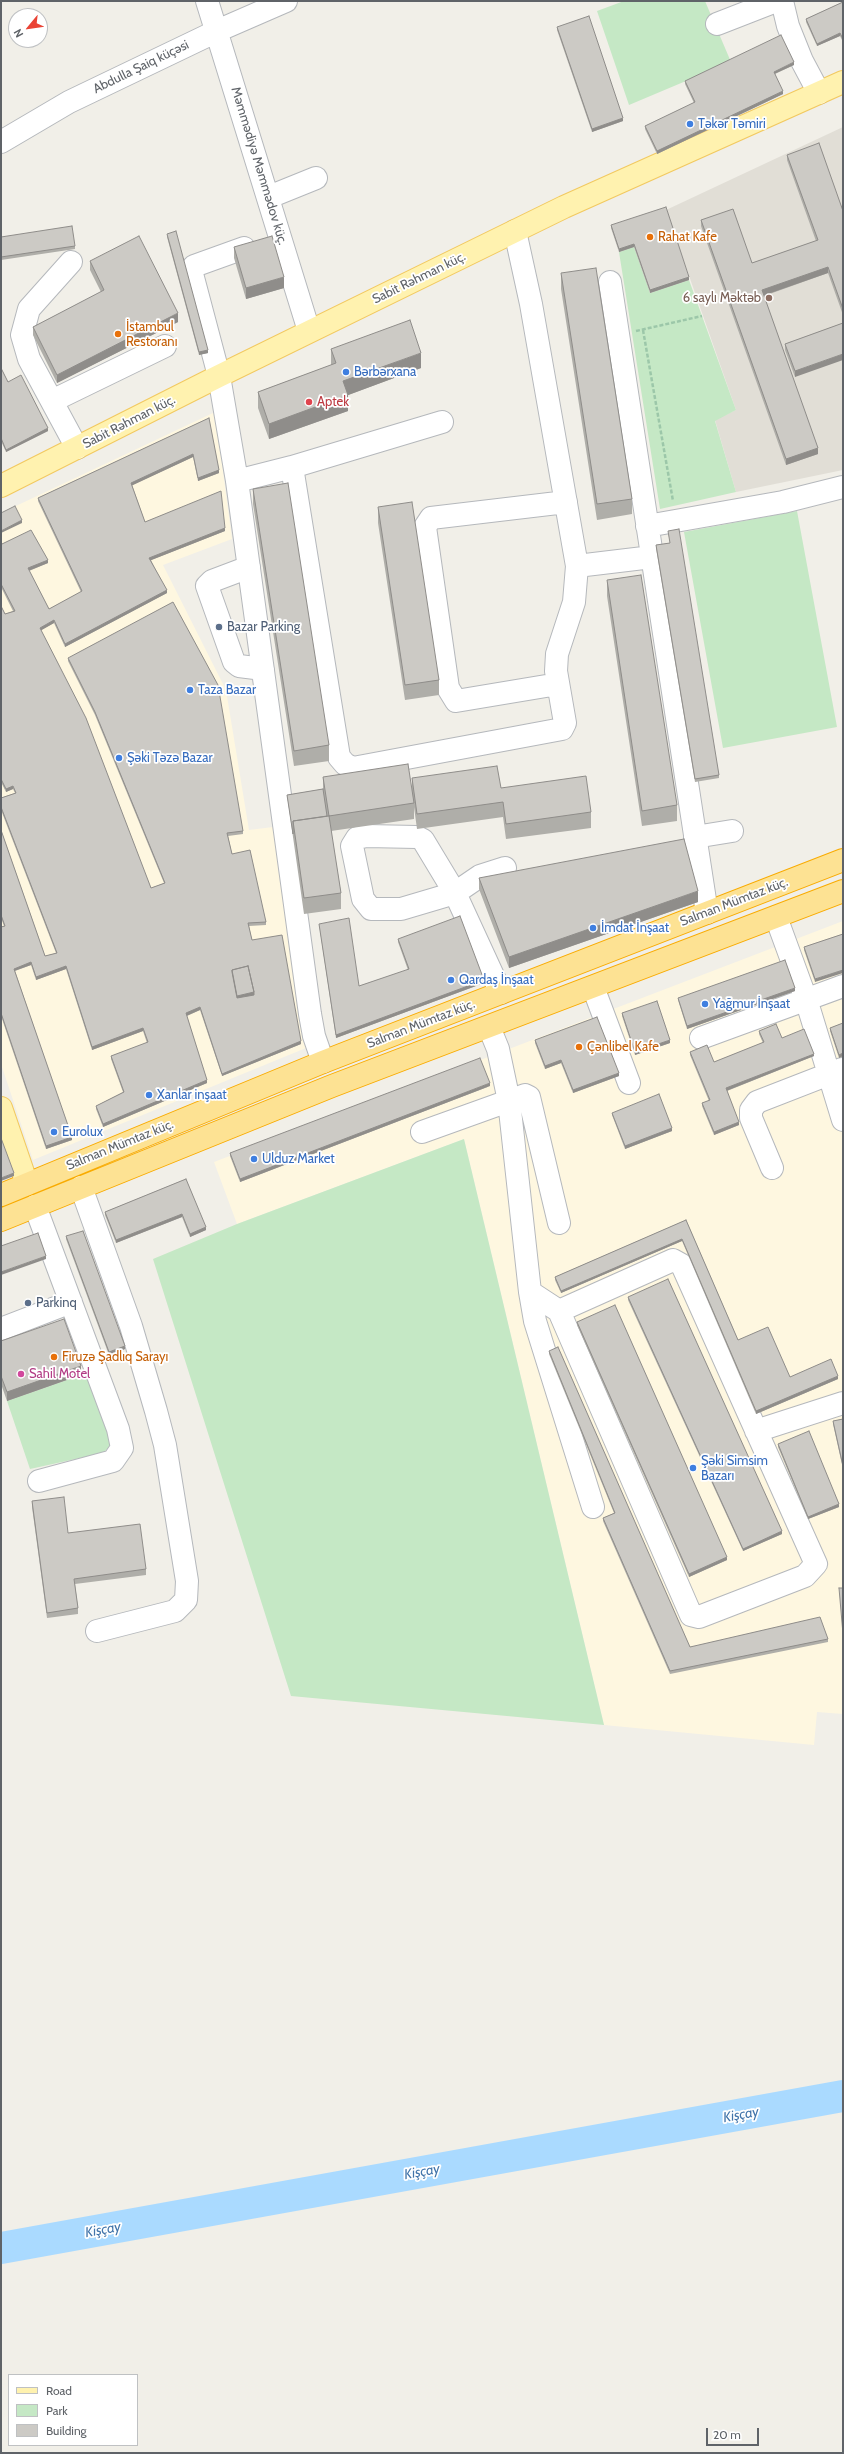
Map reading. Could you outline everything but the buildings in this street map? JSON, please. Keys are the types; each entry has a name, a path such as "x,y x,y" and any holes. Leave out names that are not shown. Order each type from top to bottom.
{"highway":[{"name":"Salman Mümtaz küç.","path":"1,1195 323,1062 843,860"},
{"path":"1,1220 332,1086 566,998 843,891"},
{"path":"557,971 566,998"},
{"path":"480,1002 489,1027"}],"main road":[{"name":"Sabit Rəhman küç.","path":"1,485 309,331 515,231 843,82"},
{"path":"1,1108 27,1184"}],"street":[{"name":"Məmmədiyə Məmmədov küç.","path":"207,1 269,197 309,331"},
{"name":"Abdulla Şaiq küçəsi","path":"1,142 69,102 217,30 286,1"},
{"path":"717,24 776,1"},
{"path":"782,1 791,33 802,61 819,93"},
{"path":"269,197 316,178"},
{"path":"292,467 339,757 345,764 353,768 556,732 562,729 565,723 556,671 557,654 574,602 577,566 531,304 515,231"},
{"path":"244,248 194,266 191,270 218,376 237,480 310,1014 314,1036 323,1062"},
{"path":"71,262 29,309 22,335 24,346 77,448"},
{"path":"610,282 707,913"},
{"path":"52,401 165,346"},
{"path":"237,480 292,467 442,422"},
{"path":"648,526 782,502 843,487"},
{"path":"558,684 456,700 448,688 425,527 431,518 566,502"},
{"path":"577,566 652,557"},
{"path":"249,567 212,581 207,586 234,662 239,666 263,669"},
{"path":"695,837 732,831"},
{"path":"502,993 455,893 423,840 417,838 366,836 357,838 352,846 363,899 371,909 401,909 455,893 480,876 505,868"},
{"path":"776,917 806,999 843,1120"},
{"path":"701,1038 843,986"},
{"path":"593,987 630,1083"},
{"path":"489,1027 498,1049 509,1101 530,1292 535,1321 593,1507"},
{"path":"772,1168 751,1118 751,1110 758,1102 843,1068"},
{"path":"422,1132 525,1095 529,1096 532,1101 560,1223"},
{"path":"81,1187 131,1326 165,1445 187,1581 186,1600 175,1612 97,1631"},
{"path":"35,1206 118,1429 122,1448 113,1461 39,1481"},
{"path":"530,1292 559,1311 691,1615 699,1617 805,1576 816,1564 682,1265 673,1260 559,1311"},
{"path":"1,1329 71,1302"},
{"path":"756,1431 843,1403"}],"path":[{"path":"632,332 702,316"},
{"path":"643,330 674,506"}],"shaded area":[{"name":"6 saylı Məktəb","path":"843,127 843,470 736,492 715,420 736,410 666,210"},
{"name":"Şəki Təzə Bazar","path":"215,412 232,539 163,565 226,690 249,830 273,827 306,1048 33,1160 1,1064 1,513"},
{"name":"Şəki Simsim Bazarı","path":"843,921 843,1714 817,1712 814,1745 604,1725 464,1139 237,1224 214,1162"}],"green space":[{"path":"624,1 705,1 731,62 629,105 597,11"},
{"path":"634,247 650,293 689,280 736,410 715,421 736,492 660,509 619,252"},
{"path":"797,511 837,727 723,748 684,532"},
{"path":"464,1139 604,1725 291,1696 153,1259 237,1224"},
{"path":"81,1375 87,1375 112,1444 103,1453 30,1469 7,1401"}],"waterway":[{"name":"Kişçay","path":"1,2248 843,2096"}],"place":[{"name":"Təkər Təmiri","path":"690,124"},
{"name":"Rahat Kafe","path":"650,237"},
{"name":"6 saylı Məktəb","path":"769,298"},
{"name":"İstambul Restoranı","path":"118,334"},
{"name":"Bərbərxana","path":"346,372"},
{"name":"Aptek","path":"309,402"},
{"name":"Bazar Parking","path":"219,627"},
{"name":"Taza Bazar","path":"190,690"},
{"name":"Şəki Təzə Bazar","path":"119,758"},
{"name":"İmdat İnşaat","path":"593,928"},
{"name":"Qardaş İnşaat","path":"451,980"},
{"name":"Yağmur İnşaat","path":"705,1004"},
{"name":"Çənlibel Kafe","path":"579,1047"},
{"name":"Xanlar inşaat","path":"149,1095"},
{"name":"Eurolux","path":"54,1132"},
{"name":"Ulduz Market","path":"254,1159"},
{"name":"Parkinq","path":"28,1303"},
{"name":"Firuzə Şadlıq Sarayı","path":"54,1357"},
{"name":"Sahil Motel","path":"21,1374"},
{"name":"Şəki Simsim Bazarı","path":"693,1468"}]}
